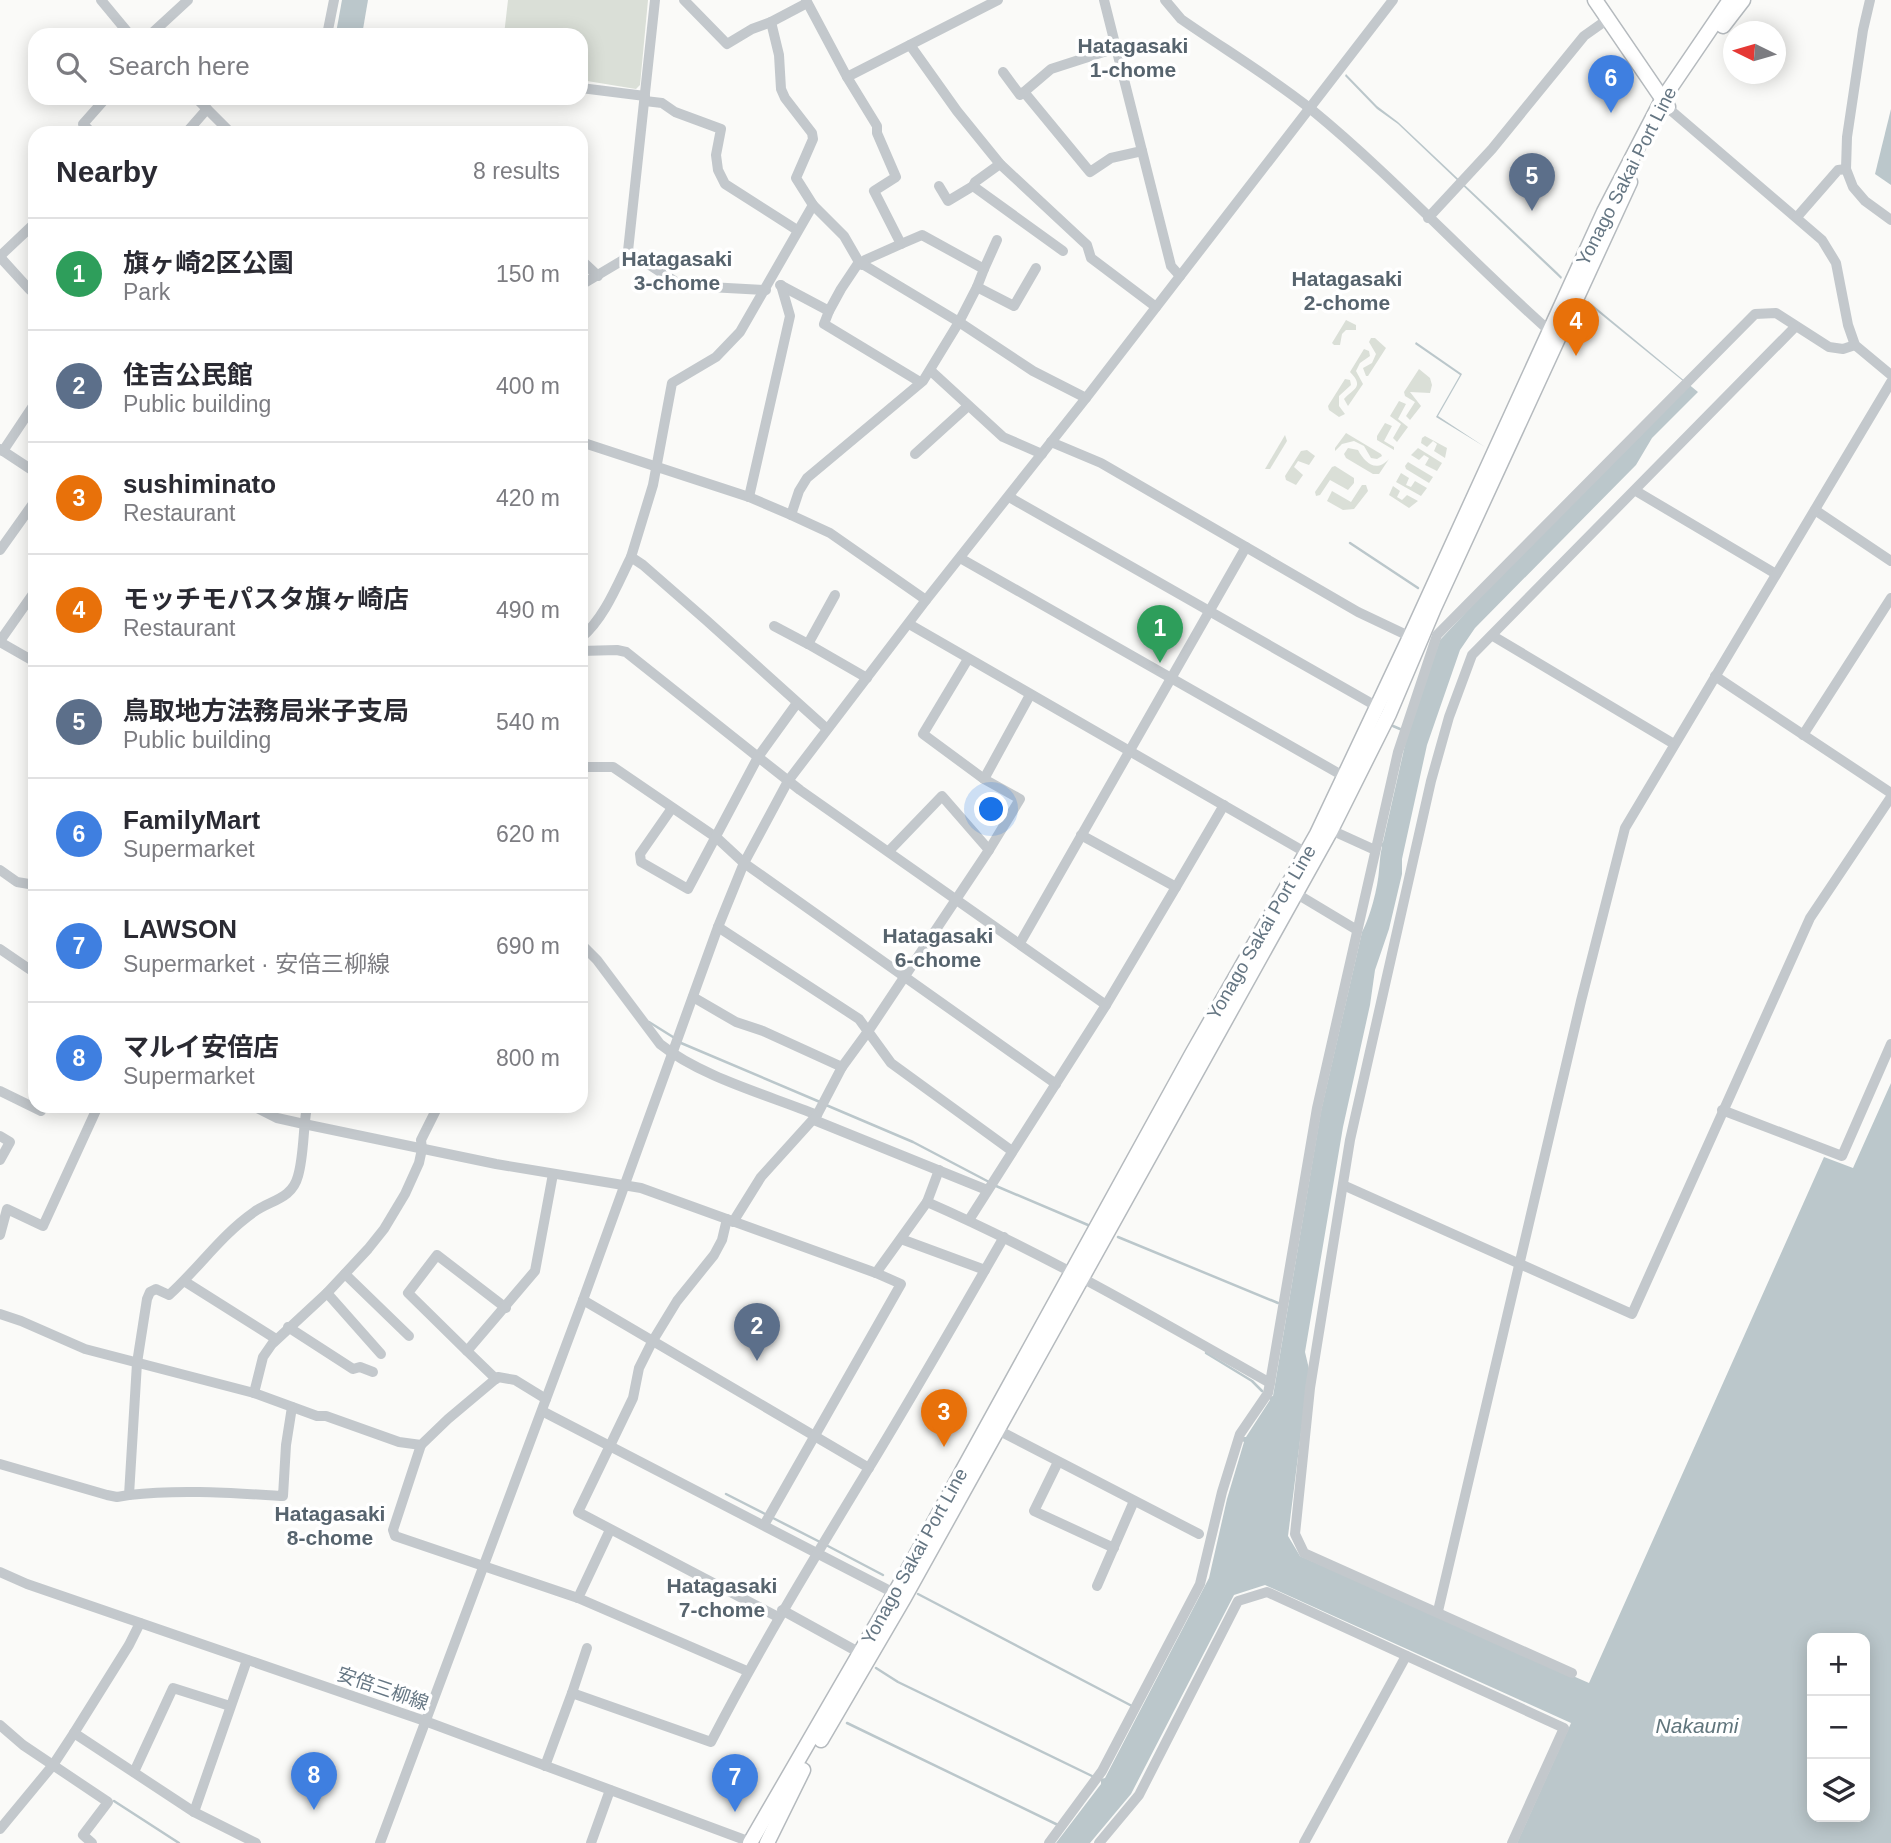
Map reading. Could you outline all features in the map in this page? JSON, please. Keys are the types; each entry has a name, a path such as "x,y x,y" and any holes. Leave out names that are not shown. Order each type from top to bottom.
{"main road":[{"path":"1595,0 1665,104"},
{"name":"Yonago Sakai Port Line","path":"767,1843 801,1774 998,1430 1078,1275 1311,855 1331,830 1555,335 1665,104 1730,0"},
{"name":"Yonago Sakai Port Line","path":"1665,104 1743,0"},
{"name":"Yonago Sakai Port Line","path":"751,1843 1297,894 1311,855 1376,706 1416,639"}],"street":[{"path":"101,0 124,28"},
{"path":"158,28 188,0"},
{"path":"328,28 334,0"},
{"path":"588,281 623,260 628,251 655,0"},
{"path":"684,0 727,44 807,1 847,77 877,126 877,133 896,177 874,191 901,244"},
{"path":"847,77 998,0"},
{"path":"1104,0 1171,265 1181,276"},
{"path":"1165,0 1181,19 1310,108 1349,141 1555,335"},
{"path":"380,1843 583,1300 718,927 744,863 788,781 1393,0"},
{"path":"1870,0 1847,137 1846,169 1853,187 1865,201 1891,220"},
{"path":"1428,218 1462,182 1584,37 1608,19"},
{"path":"771,22 779,55 781,89 812,133 813,139 796,178 813,205 844,236 861,264 1033,370 1086,398"},
{"path":"910,45 957,111 1000,163 1087,245 1091,258 1156,307"},
{"path":"1003,72 1020,95 1051,69 1116,48"},
{"path":"588,89 662,103 675,112 722,129 716,156 718,170 725,184 797,230"},
{"path":"1024,92 1090,172 1111,158 1142,152"},
{"path":"1665,104 1822,240 1836,263 1848,325 1855,345 1891,375"},
{"path":"85,126 83,124 100,105"},
{"path":"203,105 224,126"},
{"path":"192,126 207,109"},
{"path":"939,186 948,201 973,186 1000,163"},
{"path":"1797,217 1838,170 1846,169"},
{"path":"973,186 1063,251"},
{"path":"588,632 604,610 631,557 657,466 672,383 700,368 726,348 740,332 773,285 797,230 813,205"},
{"path":"28,230 0,256 28,288"},
{"path":"920,382 824,324 841,289 864,260 922,235 984,269"},
{"path":"791,515 799,491 807,478 931,371 977,288 997,240"},
{"path":"628,251 677,282 709,287 773,285 829,311"},
{"path":"588,267 598,276"},
{"path":"977,288 1014,306 1036,268"},
{"path":"749,497 790,316 773,285"},
{"path":"1049,1843 1102,1771 1200,1584 1240,1434 1268,1393 1313,1127 1406,725 1437,635 1755,314 1776,313 1829,347 1843,349 1855,345"},
{"path":"1572,1673 1304,1553 1295,1534 1310,1388 1350,1140 1431,781 1449,717 1472,655 1796,327"},
{"path":"931,371 1003,437 1042,454"},
{"path":"1438,1611 1625,828 1891,382"},
{"path":"915,454 968,406"},
{"path":"28,413 1,450 28,467"},
{"path":"1051,442 1101,463 1358,612 1416,639"},
{"path":"588,444 749,497 791,515 830,533 926,600"},
{"path":"1636,491 1776,574"},
{"path":"1009,497 1376,706"},
{"path":"1815,510 1891,561"},
{"path":"0,550 28,511"},
{"path":"1020,943 1246,547"},
{"path":"631,557 827,729"},
{"path":"960,558 1345,778"},
{"path":"808,644 835,595"},
{"path":"1803,735 1891,598"},
{"path":"28,601 0,641 28,658"},
{"path":"909,624 1311,855"},
{"path":"774,626 867,678"},
{"path":"1493,636 1674,744"},
{"path":"588,651 625,652 788,781 1106,1005"},
{"path":"860,1653 610,1530 579,1512 633,1398 639,1368 670,1311 714,1255 730,1220 761,1177 816,1117 842,1067 989,850 1020,799 984,779 923,734 968,659"},
{"path":"1343,1185 1632,1314 1810,919 1825,892 1891,795 1715,676"},
{"path":"984,779 1030,695"},
{"path":"672,808 640,854 641,862 688,889 758,757 797,703"},
{"path":"588,767 613,767 717,838 744,863 1056,1084"},
{"path":"889,851 942,796 989,850"},
{"path":"969,1220 1106,1005 1224,805"},
{"path":"1331,830 1375,850"},
{"path":"1082,835 1176,887"},
{"path":"0,870 17,882 28,884"},
{"path":"1297,894 1357,930"},
{"path":"718,927 859,1019 891,1063 1012,1151"},
{"path":"0,949 28,968"},
{"path":"588,951 660,1044 671,1053 705,1071 988,1190"},
{"path":"693,997 736,1022 763,1031 842,1067"},
{"path":"1722,1110 1842,1156 1891,1044"},
{"path":"0,1091 28,1105"},
{"path":"0,1235 7,1209 43,1226 95,1113"},
{"path":"267,1113 277,1118 422,1149 641,1188 901,1284 764,1525"},
{"path":"129,1494 137,1363 150,1292 156,1289 169,1295 211,1250 251,1214 277,1202 290,1191 298,1176 306,1113"},
{"path":"254,1393 262,1357 276,1339 327,1293 368,1249 405,1194 419,1163 421,1140 434,1113"},
{"path":"0,1136 10,1142 0,1160"},
{"path":"876,1273 928,1202 939,1170"},
{"path":"467,1351 535,1271 553,1174"},
{"path":"928,1202 1078,1275 1270,1383"},
{"path":"572,1693 711,1742 780,1614 1004,1237"},
{"path":"901,1239 985,1270"},
{"path":"496,1379 408,1293 437,1255 506,1308"},
{"path":"345,1274 409,1336"},
{"path":"184,1281 276,1339"},
{"path":"327,1293 381,1354"},
{"path":"583,1300 869,1468"},
{"path":"0,1314 85,1349 254,1393 399,1442 421,1445"},
{"path":"288,1327 353,1369 360,1367 373,1372"},
{"path":"546,1399 515,1380 506,1377 496,1379 430,1434 421,1445 393,1530 395,1536 578,1598 747,1671"},
{"path":"0,1464 117,1497 152,1492 283,1496 286,1445 292,1407"},
{"path":"542,1411 894,1593"},
{"path":"998,1430 1199,1534"},
{"path":"1058,1462 1034,1511 1114,1548"},
{"path":"1097,1586 1134,1501"},
{"path":"578,1598 610,1530"},
{"name":"安倍三柳線","path":"0,1572 425,1721 751,1843"},
{"path":"1100,1843 1139,1795 1238,1601 1267,1592 1564,1728 1512,1843"},
{"path":"0,1829 75,1733 129,1646 140,1623"},
{"path":"544,1766 587,1648"},
{"path":"1304,1843 1405,1656"},
{"path":"194,1812 247,1660"},
{"path":"134,1772 173,1688 230,1706"},
{"path":"0,1725 52,1765 108,1802 83,1835 92,1843"},
{"path":"75,1733 194,1812 256,1843"},
{"path":"591,1843 610,1790"}],"shaded area":[{"path":"508,0 648,0 640,85 636,89 588,81 588,28 505,28"},
{"path":"1346,320 1356,325 1356,330 1346,330 1342,334 1340,345 1334,345 1332,343"},
{"path":"1371,338 1375,338 1386,348 1366,376 1363,368 1372,363 1376,354 1369,342"},
{"path":"1364,349 1369,351 1370,356 1360,363 1356,371 1363,384 1348,406 1344,399 1357,384 1350,372"},
{"path":"1419,369 1430,378 1432,385 1430,393 1410,392 1421,406 1410,420 1406,416 1415,402 1405,396 1404,392"},
{"path":"1345,379 1350,380 1351,385 1339,396 1339,406 1345,414 1339,417 1329,410 1328,406"},
{"path":"1399,401 1406,404 1398,419 1408,427 1397,442 1393,438 1401,424 1390,416"},
{"path":"1385,423 1392,426 1384,441 1394,447 1394,450 1377,440"},
{"path":"1346,433 1382,456 1371,458 1364,446 1354,441 1342,444 1335,451"},
{"path":"1285,435 1287,441 1270,469 1265,469"},
{"path":"1425,436 1447,448 1445,458 1434,451 1437,444 1433,441 1427,447 1421,443"},
{"path":"1348,448 1358,450 1371,465 1380,465 1389,459 1379,474 1373,474 1346,458 1344,454"},
{"path":"1418,448 1442,463 1437,471 1425,465 1429,458 1424,455 1419,460 1411,455"},
{"path":"1307,450 1315,456 1309,465 1298,461 1294,467 1303,475 1296,485 1286,480 1285,476 1301,451"},
{"path":"1408,462 1433,477 1429,483 1406,469"},
{"path":"1335,466 1354,478 1354,483 1348,490 1330,480 1320,495 1316,496 1315,492"},
{"path":"1401,473 1409,478 1406,485 1411,487 1415,481 1427,488 1421,496 1396,482"},
{"path":"1362,485 1366,485 1368,491 1354,509 1343,510 1327,501 1332,491 1351,502"},
{"path":"1393,486 1400,491 1397,497 1402,500 1407,495 1418,501 1409,508 1389,495"}],"water":[{"path":"342,0 368,0 363,28 337,28"},
{"path":"1346,74 1377,106 1398,122 1557,272 1561,279 1398,124 1377,109"},
{"path":"1891,109 1891,185 1875,174"},
{"name":"Nakaumi","path":"1588,301 1698,392 1652,438 1636,465 1475,628 1460,650 1427,745 1402,859 1402,874 1389,929 1375,970 1343,1127 1305,1352 1309,1369 1288,1536 1300,1556 1589,1683 1824,1157 1853,1168 1891,1083 1891,1843 1517,1843 1571,1723 1265,1585 1234,1595 1131,1794 1090,1843 1056,1843 1101,1784 1101,1779 1105,1778 1209,1578 1227,1499 1244,1442 1240,1440 1246,1437 1270,1400 1268,1397 1273,1396 1321,1111 1362,932 1375,893 1382,847 1380,845 1383,842 1407,736 1440,640 1683,381 1587,303"},
{"path":"1416,342 1462,374 1438,416 1485,447 1436,417 1460,375 1415,344"}],"waterway":[{"path":"1350,543 1418,588"},
{"path":"1393,726 1400,729"},
{"path":"649,1022 673,1037"},
{"path":"681,1043 820,1102"},
{"path":"826,1105 913,1142 991,1183"},
{"path":"996,1186 1088,1225"},
{"path":"1118,1237 1278,1303"},
{"path":"1206,1353 1252,1381 1262,1391"},
{"path":"726,1494 767,1515"},
{"path":"773,1518 820,1542"},
{"path":"826,1545 883,1575"},
{"path":"918,1594 1132,1706"},
{"path":"876,1668 898,1682 1092,1776"},
{"path":"847,1723 1058,1825"},
{"path":"114,1801 179,1843"}],"place":[{"name":"FamilyMart","path":"1611,113"},
{"name":"鳥取地方法務局米子支局","path":"1532,211"},
{"name":"モッチモパスタ旗ヶ崎店","path":"1576,356"},
{"name":"旗ヶ崎2区公園","path":"1160,663"},
{"name":"住吉公民館","path":"757,1361"},
{"name":"sushiminato","path":"944,1447"},
{"name":"マルイ安倍店","path":"314,1810"},
{"name":"LAWSON","path":"735,1812"}],"district":[{"name":"Hatagasaki 1-chome","path":"1133,58"},
{"name":"Hatagasaki 3-chome","path":"677,271"},
{"name":"Hatagasaki 2-chome","path":"1347,291"},
{"name":"Hatagasaki 6-chome","path":"938,948"},
{"name":"Hatagasaki 8-chome","path":"330,1526"},
{"name":"Hatagasaki 7-chome","path":"722,1598"}]}
